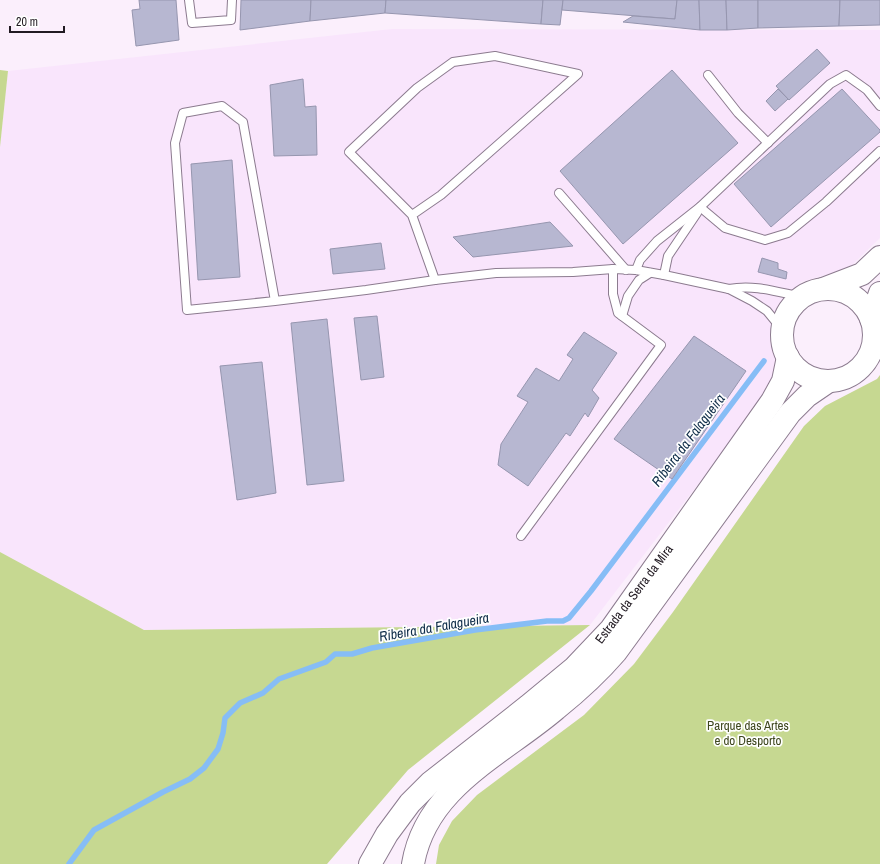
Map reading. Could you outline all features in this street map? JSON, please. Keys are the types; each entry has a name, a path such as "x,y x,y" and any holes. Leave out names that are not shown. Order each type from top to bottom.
{"street":[{"path":"810,294 831,289 844,292 855,298 865,307 871,319 875,333 873,348 867,361 857,372 844,379 829,381 816,380 805,375 795,367 785,349 783,329 786,318 792,307 810,294 862,274 880,257"},
{"path":"871,319 880,293"},
{"name":"Estrada da Serra da Mira","path":"370,864 392,828 410,803 430,783 574,668 611,629 772,401 783,381 785,349"},
{"name":"Estrada da Serra da Mira","path":"413,864 415,849 430,818 444,799 464,778 556,710 604,666 616,652 790,413 808,396 829,381"}],"lane":[{"path":"189,0 192,23 231,20 232,0"},
{"path":"412,215 441,195 578,74 495,56 453,62 417,88 349,152 412,215 435,280"},
{"path":"708,75 738,113 768,143"},
{"path":"636,270 640,260 657,241 700,207 830,84 846,75 867,90 880,106"},
{"path":"275,301 243,122 222,106 183,113 175,143 187,310 275,301 496,273 573,272 613,269 636,270 729,289 752,301 766,311 776,322 785,349"},
{"path":"700,207 725,228 765,240 770,239 788,233 826,202 880,151"},
{"path":"559,193 626,270"},
{"path":"664,275 668,256 700,207"},
{"path":"521,536 661,345 618,313 613,294 613,269"},
{"path":"622,316 628,296 639,280 650,273"},
{"path":"729,289 752,286 810,294"}],"shaded area":[{"path":"392,29 880,30 880,238 849,268 801,282 778,325 772,388 590,625 144,630 0,552 0,147 8,71"}],"green space":[{"path":"0,70 8,71 0,147"},
{"name":"Parque das Artes e do Desporto","path":"880,375 880,864 436,864 439,845 452,821 477,795 584,715 634,664 673,612 804,426 825,406 877,379"},
{"path":"0,552 144,630 590,625 408,770 327,864 0,864"}],"building":[{"path":"139,0 176,0 179,40 136,46 132,10 140,9"},
{"path":"241,0 311,0 310,21 240,30"},
{"path":"311,0 386,0 385,13 310,21"},
{"path":"386,0 543,0 541,24 385,13"},
{"path":"543,0 563,0 560,25 541,24"},
{"path":"563,0 677,0 675,19 562,10"},
{"path":"677,0 699,0 700,30 623,22 633,16 675,19"},
{"path":"699,0 726,0 727,30 700,30"},
{"path":"726,0 758,0 758,28 727,30"},
{"path":"758,0 840,0 839,26 758,28"},
{"path":"840,0 880,0 880,25 839,26"},
{"path":"817,49 830,63 789,100 776,86"},
{"path":"672,70 738,143 623,244 560,171"},
{"path":"303,79 305,107 316,106 317,155 274,156 270,85"},
{"path":"778,89 788,99 775,111 766,101"},
{"path":"842,89 880,130 880,132 771,227 734,184"},
{"path":"232,160 240,277 198,280 191,164"},
{"path":"550,222 573,246 473,257 453,237"},
{"path":"381,243 385,269 333,274 330,249"},
{"path":"762,258 778,263 778,269 787,272 786,279 758,272"},
{"path":"377,316 384,377 361,380 354,318"},
{"path":"327,319 344,481 307,485 291,323"},
{"path":"584,332 617,353 592,390 599,398 588,417 585,413 570,436 566,433 528,486 498,465 501,444 528,402 517,396 536,368 559,381 573,359 567,355"},
{"path":"694,336 746,371 672,479 614,439"},
{"path":"262,362 276,493 237,500 220,366"}],"waterway":[{"name":"Ribeira da Falagueira","path":"69,864 94,830 190,779 204,768 218,749 223,733 225,718 240,703 263,693 279,679 326,662 335,654 352,654 372,648 475,630 547,621 563,621 569,618 591,591 764,361"}]}
